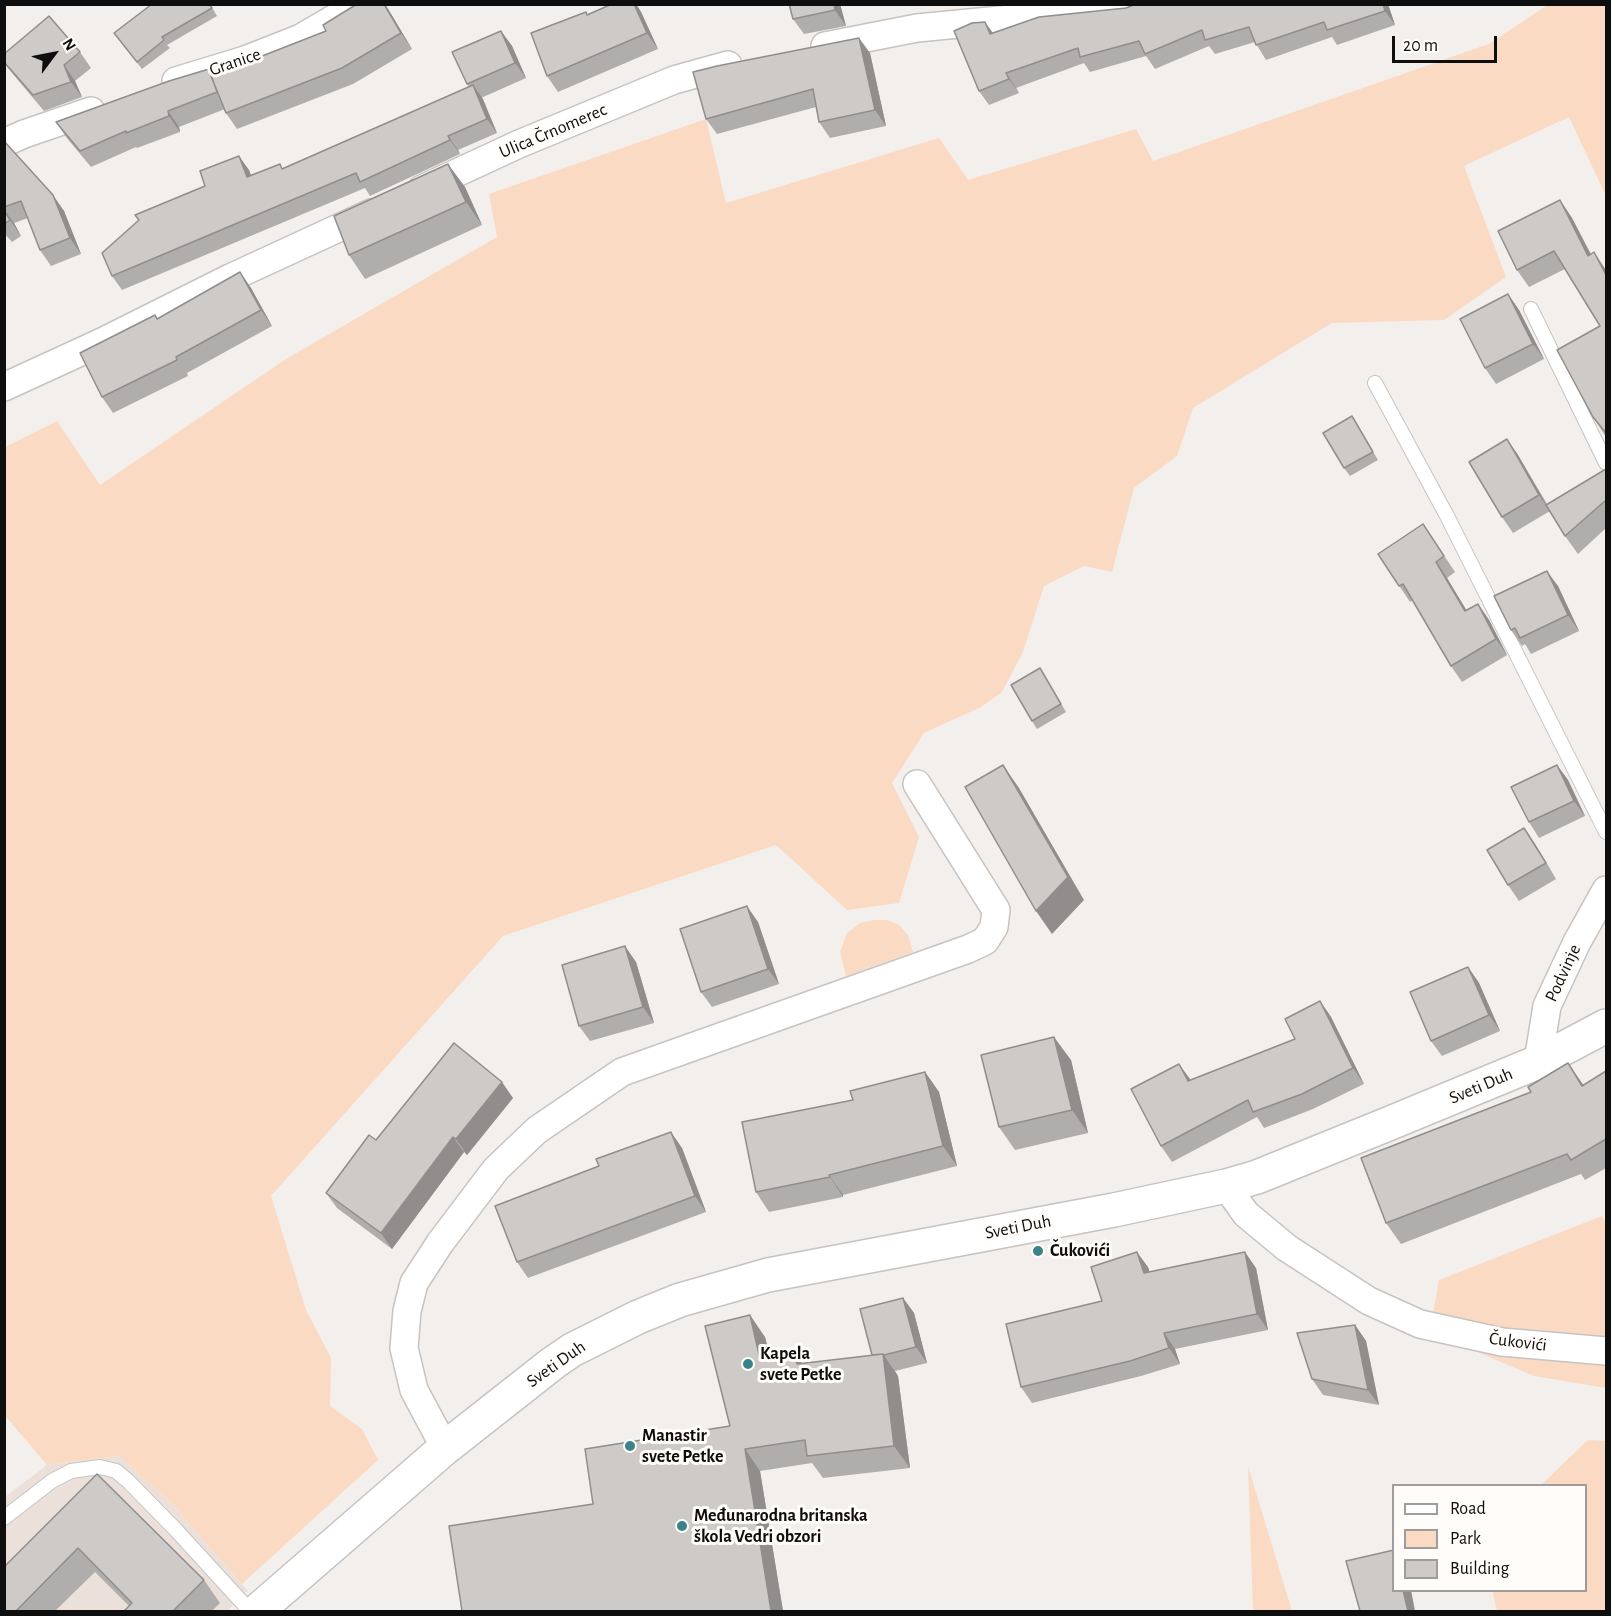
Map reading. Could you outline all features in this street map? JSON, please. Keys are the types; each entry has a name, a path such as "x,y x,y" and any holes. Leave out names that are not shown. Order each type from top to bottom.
{"main road":[{"name":"Sveti Duh","path":"256,1611 445,1448 572,1350 607,1330 680,1300 768,1275 1114,1210 1257,1177 1538,1062 1606,1026"}],"street":[{"name":"Granice","path":"153,89 245,60 301,38 359,4"},
{"path":"804,50 917,28 1134,7 1141,4"},
{"name":"Ulica Črnomerec","path":"4,387 102,342 230,278 519,144 674,80 747,62"},
{"path":"4,143 110,104"},
{"path":"445,1448 414,1390 404,1348 407,1311 414,1283 440,1243 496,1169 537,1130 622,1072 968,949 985,940 994,927 996,910 917,784"},
{"name":"Podvinje","path":"1538,1062 1547,1006 1577,942 1606,890"},
{"name":"Čukovići","path":"1226,1186 1246,1214 1287,1248 1369,1301 1420,1324 1502,1342 1606,1351"}],"lane":[{"path":"1531,309 1606,463"},
{"path":"1375,383 1447,516 1606,832"},
{"path":"4,1518 52,1481 71,1471 100,1467 116,1471 176,1530 251,1611"}],"shaded area":[{"path":"119,1456 171,1503 248,1591 227,1611 5,1612 5,1497 47,1465"}],"green space":[{"path":"1549,4 1606,5 1606,196 1569,117 1464,166 1506,277 1444,320 1332,323 1193,408 1177,456 1134,488 1112,572 1084,566 1044,586 1023,652 1002,692 981,707 924,733 892,783 919,837 899,903 847,910 776,845 503,936 271,1196 306,1310 331,1358 330,1406 362,1429 378,1460 242,1584 171,1503 119,1456 47,1465 7,1418 4,1419 5,447 57,421 100,485 286,359 497,237 489,194 706,119 726,203 939,138 968,180 1136,129 1153,161 1489,44"},
{"path":"887,920 899,925 908,935 913,952 846,976 840,952 847,933 860,923"},
{"path":"1602,1216 1606,1223 1606,1388 1534,1376 1430,1332 1439,1280"},
{"path":"1588,1440 1606,1441 1606,1611 1497,1611 1494,1592 1587,1592 1587,1484 1542,1484"},
{"path":"1248,1466 1292,1611 1253,1611"}],"building":[{"path":"152,4 209,4 212,8 162,37 164,40 137,62 114,33"},
{"path":"357,4 384,4 401,33 342,68 226,113 211,76 326,31 323,25"},
{"path":"612,4 634,4 647,33 547,76 531,33 586,12 587,15"},
{"path":"789,4 834,4 835,10 793,19"},
{"path":"1136,4 1383,4 1385,11 1327,30 1324,22 1256,45 1249,27 1205,40 1202,30 1145,54 1139,41 1080,57 1078,48 1006,73 1009,79 979,91 954,31 972,23 985,22 990,34 1039,17 1126,8"},
{"path":"49,16 80,52 64,65 71,82 33,95 4,62 4,54"},
{"path":"501,31 515,63 467,84 452,52"},
{"path":"859,38 875,110 819,122 813,89 706,119 693,72"},
{"path":"209,69 217,92 168,111 169,116 80,151 56,122 169,81"},
{"path":"473,85 487,119 448,136 450,140 360,182 356,173 112,276 102,253 139,220 135,215 205,186 200,171 239,156 247,177 280,164 282,169"},
{"path":"4,141 53,195 70,238 40,250 21,201 4,207"},
{"path":"448,164 466,202 349,255 334,216"},
{"path":"1560,200 1588,256 1594,252 1606,275 1606,433 1593,417 1557,350 1600,326 1554,251 1517,270 1498,231"},
{"path":"4,210 10,220 4,224"},
{"path":"240,272 261,310 176,357 177,360 102,397 80,353 155,315 157,319"},
{"path":"1508,294 1533,344 1485,368 1460,319"},
{"path":"1352,416 1373,452 1344,468 1323,433"},
{"path":"1507,439 1539,495 1502,517 1469,462"},
{"path":"1606,469 1606,500 1565,536 1546,505"},
{"path":"1423,524 1444,556 1436,562 1465,611 1478,604 1496,639 1451,666 1403,584 1399,586 1378,554"},
{"path":"1547,571 1568,615 1520,638 1515,628 1511,630 1494,596"},
{"path":"1040,668 1061,704 1032,721 1011,685"},
{"path":"1003,765 1068,877 1036,911 965,787"},
{"path":"1557,765 1574,801 1529,822 1511,787"},
{"path":"1524,828 1546,863 1508,885 1487,850"},
{"path":"747,906 768,969 701,992 680,929"},
{"path":"625,946 643,1007 579,1026 562,965"},
{"path":"1468,967 1489,1015 1431,1041 1410,992"},
{"path":"1320,1001 1353,1068 1302,1094 1253,1112 1248,1100 1161,1146 1131,1089 1179,1064 1188,1081 1295,1039 1285,1019"},
{"path":"1054,1037 1072,1110 999,1127 981,1055"},
{"path":"454,1043 502,1082 456,1139 453,1137 381,1233 326,1193 369,1135 376,1140"},
{"path":"1568,1063 1582,1086 1606,1071 1606,1139 1571,1160 1567,1154 1386,1223 1361,1158 1531,1092 1528,1087"},
{"path":"925,1072 943,1146 829,1175 830,1177 756,1192 742,1122 853,1100 850,1091"},
{"path":"671,1132 695,1196 517,1262 495,1206 599,1166 596,1159"},
{"path":"1137,1252 1144,1273 1245,1252 1257,1314 1164,1333 1169,1348 1130,1361 1021,1387 1006,1324 1102,1301 1091,1267"},
{"path":"903,1298 916,1347 884,1355 872,1355 860,1309"},
{"path":"750,1315 760,1359 795,1354 797,1364 883,1354 894,1446 807,1456 805,1440 745,1449 771,1611 462,1611 449,1526 593,1504 585,1449 730,1426 705,1326"},
{"path":"1355,1325 1368,1390 1312,1379 1297,1333"},
{"path":"97,1474 204,1580 173,1611 124,1611 132,1603 78,1548 16,1611 4,1611 4,1567"},
{"path":"1392,1550 1392,1592 1403,1592 1408,1611 1360,1611 1346,1561"}],"place":[{"name":"Čukovići","path":"1038,1251"},
{"name":"Kapela svete Petke","path":"748,1364"},
{"name":"Manastir svete Petke","path":"630,1446"},
{"name":"Međunarodna britanska škola Vedri obzori","path":"682,1526"}]}
